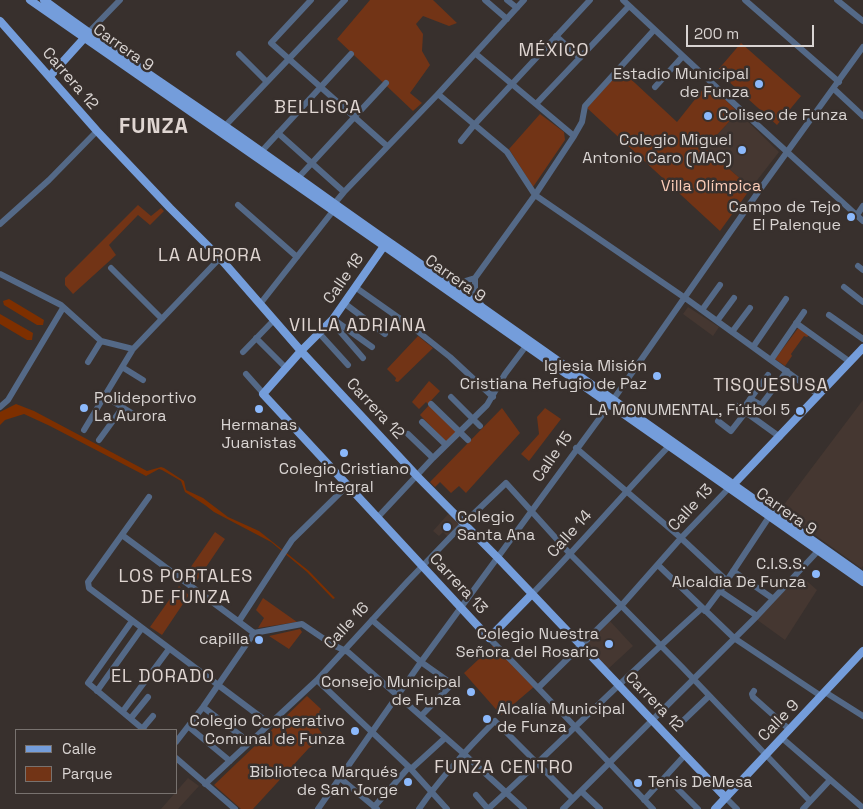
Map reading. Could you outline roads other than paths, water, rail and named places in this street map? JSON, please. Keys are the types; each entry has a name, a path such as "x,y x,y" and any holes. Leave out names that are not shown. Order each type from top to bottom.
{"main road":[{"name":"Carrera 9","path":"30,0 225,126 298,178 384,246 526,346 611,402 731,487 769,517 863,582"},
{"name":"Carrera 9","path":"44,0 86,35 333,207 444,280 669,446 862,573"},
{"name":"Carrera 12","path":"0,21 98,131 220,258 301,351 417,476 498,558 725,797"},
{"path":"50,76 86,35"},
{"name":"Calle 18","path":"263,393 332,320 384,246"},
{"name":"Calle 13","path":"731,487 863,348"},
{"name":"Carrera 13","path":"263,393 282,416 489,638"},
{"name":"Calle 14","path":"489,638 532,594"},
{"name":"Calle 9","path":"715,809 863,651"}],"street":[{"path":"86,35 120,0"},
{"path":"311,0 272,43 387,146"},
{"path":"225,126 344,0"},
{"path":"484,0 507,18"},
{"path":"507,0 517,8"},
{"path":"260,304 344,192 476,54 524,0"},
{"path":"461,141 512,83 590,0"},
{"path":"623,0 863,221"},
{"path":"745,0 839,82"},
{"path":"837,0 863,21"},
{"path":"536,104 629,6"},
{"path":"483,308 475,294 475,278 574,136 582,122 585,106 654,30"},
{"path":"556,36 580,58"},
{"name":"Calle 15","path":"318,809 576,448 611,402 863,47"},
{"path":"239,54 267,82"},
{"path":"261,152 351,54"},
{"path":"476,54 574,136"},
{"path":"656,87 683,56"},
{"path":"298,178 386,83"},
{"path":"834,89 863,116"},
{"path":"438,94 507,152 534,195 685,298 819,395"},
{"path":"0,224 49,180 98,131"},
{"path":"278,134 344,192"},
{"path":"238,205 297,257"},
{"path":"856,215 863,206"},
{"path":"84,430 133,349 220,258"},
{"path":"111,268 162,319"},
{"path":"0,274 63,308 102,341 133,349"},
{"path":"444,280 462,282 475,278"},
{"path":"702,310 720,285"},
{"path":"355,287 430,341 493,397"},
{"path":"844,287 863,302"},
{"path":"717,321 734,298"},
{"path":"753,347 786,299"},
{"path":"344,303 385,334"},
{"path":"0,407 8,400 18,380 63,308"},
{"path":"732,332 750,308"},
{"path":"771,360 804,312"},
{"path":"829,315 863,339"},
{"path":"242,352 274,320"},
{"path":"332,320 372,346"},
{"path":"332,320 363,358"},
{"path":"796,323 850,362"},
{"path":"319,333 348,365"},
{"path":"256,338 286,368"},
{"path":"88,362 102,341"},
{"path":"378,517 433,458 487,405 505,374 526,346"},
{"path":"122,367 143,380"},
{"path":"750,399 761,405 787,372"},
{"name":"Carrera 13","path":"246,374 263,393"},
{"path":"718,420 731,431 741,410 768,374"},
{"path":"763,382 774,389"},
{"path":"104,396 135,416"},
{"path":"451,397 480,426"},
{"path":"431,404 468,440"},
{"path":"487,405 493,411"},
{"path":"99,440 123,407"},
{"path":"741,410 780,437"},
{"path":"422,422 446,446"},
{"path":"408,434 433,458"},
{"name":"Calle 14","path":"532,594 669,446"},
{"path":"576,448 627,490 726,580"},
{"name":"Calle 16","path":"205,784 317,680 464,523 506,483 531,513"},
{"path":"239,621 296,535 347,486"},
{"name":"Calle 13","path":"539,687 621,606 681,538 731,487"},
{"path":"149,497 88,582 89,588 270,724"},
{"path":"531,513 570,555 693,678 810,801"},
{"path":"476,795 488,809 660,645 704,609 720,591 769,517"},
{"path":"122,535 254,633"},
{"path":"563,809 608,762 757,616 818,551"},
{"path":"658,565 734,638 823,694 863,716"},
{"path":"733,571 772,598"},
{"path":"720,591 757,616"},
{"path":"372,620 422,662 452,684 421,716"},
{"path":"132,621 88,683 142,729"},
{"path":"178,740 189,727 254,633 302,624 333,645 352,654 524,809"},
{"path":"97,691 142,628"},
{"name":"Carrera 13","path":"489,638 539,687 575,728 653,809"},
{"path":"123,711 170,649"},
{"path":"317,680 410,768 445,808"},
{"path":"754,690 753,698 790,730"},
{"path":"682,721 709,696"},
{"path":"130,718 148,697"},
{"path":"203,707 249,742"},
{"path":"144,729 153,716"},
{"path":"419,809 431,791 463,753 495,721 536,764 573,798"},
{"path":"189,727 230,761"},
{"path":"340,778 375,808 410,768 444,738"},
{"path":"782,738 863,808"},
{"path":"644,800 685,755"},
{"path":"178,760 235,809"},
{"path":"666,777 698,809"},
{"path":"803,809 830,780"},
{"path":"581,790 600,809"},
{"name":"Carrera 12","path":"725,797 737,809"}],"place":[{"name":"Estadio Municipal de Funza","path":"759,84"},
{"name":"Coliseo de Funza","path":"708,116"},
{"name":"Colegio Miguel Antonio Caro (MAC)","path":"742,150"},
{"name":"Campo de Tejo El Palenque","path":"851,217"},
{"name":"Iglesia Misión Cristiana Refugio de Paz","path":"657,376"},
{"name":"Polideportivo La Aurora","path":"84,408"},
{"name":"Hermanas Juanistas","path":"259,409"},
{"name":"LA MONUMENTAL, Fútbol 5","path":"800,411"},
{"name":"Colegio Cristiano Integral","path":"344,453"},
{"name":"Colegio Santa Ana","path":"447,527"},
{"name":"C.I.S.S. Alcaldia De Funza","path":"816,574"},
{"name":"capilla","path":"259,640"},
{"name":"Colegio Nuestra Señora del Rosario","path":"609,644"},
{"name":"Consejo Municipal de Funza","path":"471,692"},
{"name":"Alcalía Municipal de Funza","path":"487,719"},
{"name":"Colegio Cooperativo Comunal de Funza","path":"355,731"},
{"name":"Biblioteca Marqués de San Jorge","path":"408,782"},
{"name":"Tenis DeMesa","path":"638,783"}],"district":[{"name":"MÉXICO","path":"554,51"},
{"name":"BELLISCA","path":"318,108"},
{"name":"FUNZA","path":"154,127"},
{"name":"LA AURORA","path":"210,256"},
{"name":"VILLA ADRIANA","path":"358,326"},
{"name":"TISQUESUSA","path":"771,386"},
{"name":"LOS PORTALES DE FUNZA","path":"186,587"},
{"name":"EL DORADO","path":"163,677"},
{"name":"FUNZA CENTRO","path":"504,768"}],"park label":[{"name":"Villa Olímpica","path":"711,187"}]}
